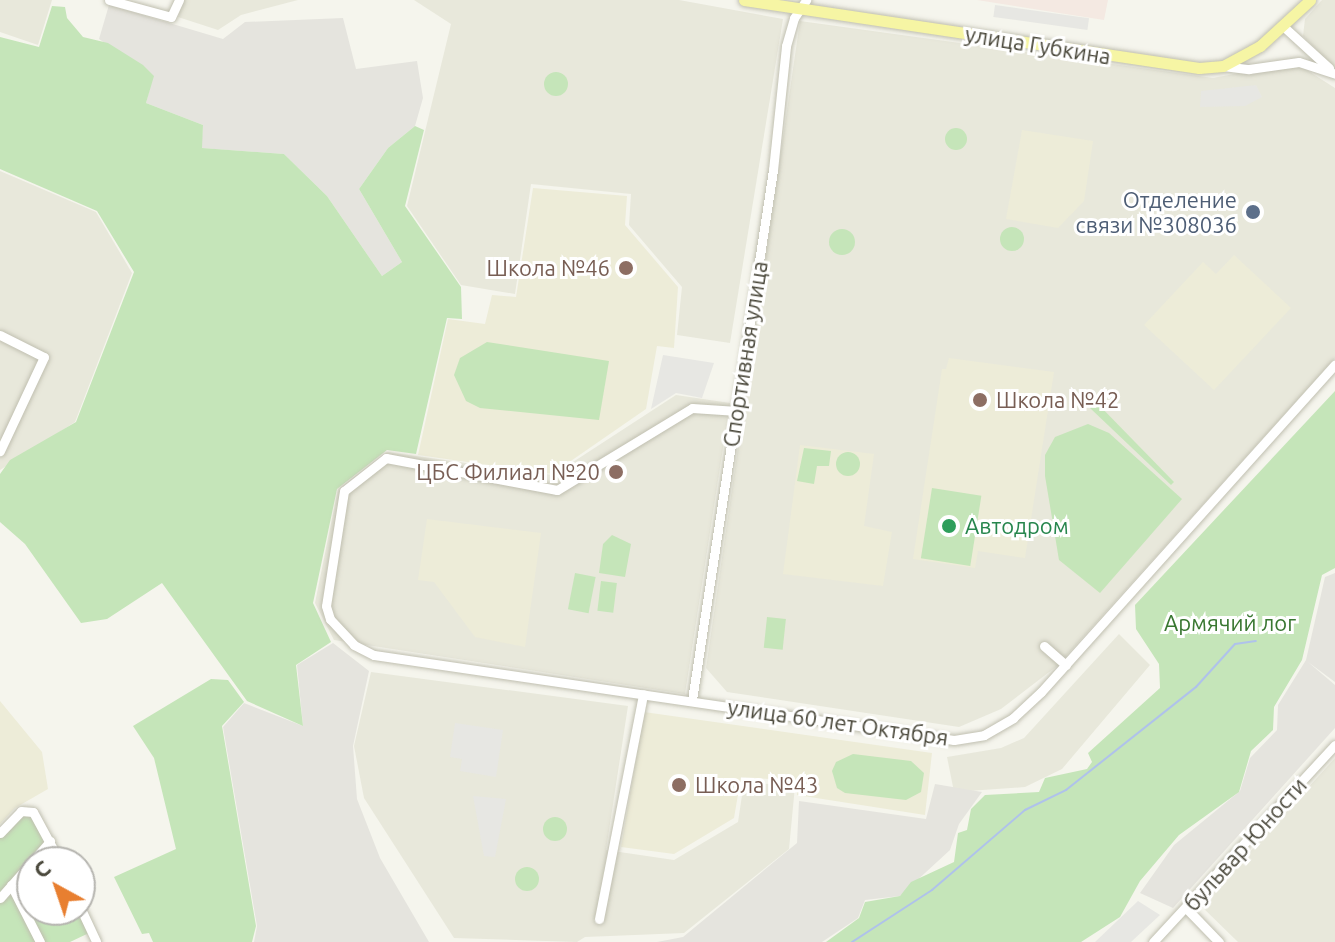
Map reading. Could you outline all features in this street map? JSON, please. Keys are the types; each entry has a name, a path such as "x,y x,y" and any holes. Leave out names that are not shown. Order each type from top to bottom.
{"main road":[{"name":"улица Губкина","path":"744,0 802,4 1184,67 1223,66"},
{"path":"1223,66 1284,27 1310,0"}],"street":[{"path":"109,0 171,17 179,0"},
{"name":"Спортивная улица","path":"692,700 737,411 786,46 802,4"},
{"path":"1284,27 1335,74"},
{"path":"1223,66 1249,69 1299,62 1335,74"},
{"path":"0,335 44,357 0,451"},
{"name":"улица 60 лет Октября","path":"737,411 692,408 557,490 386,458 344,491 326,606 337,630 374,655 954,740 984,735 1013,718 1066,665 1335,364"},
{"path":"1044,646 1066,665"},
{"path":"599,919 643,694"},
{"name":"бульвар Юности","path":"1153,942 1187,909 1335,745"},
{"path":"0,833 27,810 39,818 52,846"},
{"path":"0,898 50,841"},
{"path":"11,885 40,942"},
{"path":"1187,909 1219,942"}],"shaded area":[{"path":"0,0 52,0 38,45 0,32"},
{"path":"183,0 298,0 241,15 218,30 178,17"},
{"path":"414,0 679,0 783,19 730,343 677,335 682,287 629,225 631,194 531,184 515,294 461,285 407,206 451,24"},
{"path":"977,0 1108,0 1104,20"},
{"path":"1322,0 1335,0 1335,69 1303,36 1305,19"},
{"path":"109,5 223,39 245,22 343,18 356,69 417,61 423,98 415,126 388,148 359,189 402,262 382,276 327,196 284,154 201,148 203,125 146,103 153,76 99,39"},
{"path":"995,5 1089,18 1087,30 993,17"},
{"path":"800,21 1213,78 1276,66 1302,67 1335,88 1335,358 1057,666 1001,709 959,727 727,692 706,668"},
{"path":"1256,85 1262,97 1245,106 1200,107 1201,91"},
{"path":"1022,130 1093,141 1084,201 1058,228 1006,219"},
{"path":"0,171 96,212 132,273 75,422 0,470"},
{"path":"533,188 627,196 625,225 678,287 674,348 657,346 646,409 552,474 418,455 448,319 485,324 492,295 516,297"},
{"path":"1234,255 1291,308 1214,390 1144,325 1203,262 1216,274"},
{"path":"663,355 714,363 702,398 676,393 651,409"},
{"path":"949,358 1054,372 1025,558 978,551 975,568 913,559 942,369 946,369"},
{"path":"676,395 730,403 685,694 334,640 315,603 338,489 387,452 553,475"},
{"path":"800,445 874,454 864,526 892,532 883,586 783,574"},
{"path":"427,519 541,533 525,647 475,637 434,582 418,580"},
{"path":"1335,573 1335,682 1308,662 1335,685 1335,728 1173,908 1140,893 1174,845 1240,791 1250,758 1277,730 1278,705 1306,660 1325,577"},
{"path":"1119,634 1150,665 1062,769 1025,787 954,792 947,757 1001,748 1024,738"},
{"path":"333,643 369,671 353,746 357,799 380,858 429,942 254,942 257,926 223,727 244,703 303,726 297,665"},
{"path":"371,672 628,706 606,850 674,860 738,822 744,782 795,786 789,849 684,933 585,937 577,942 454,938 364,798 354,746"},
{"path":"0,701 42,752 48,789 15,808 0,824"},
{"path":"644,712 932,753 925,815 797,795 798,781 741,777 734,818 674,854 621,847"},
{"path":"455,723 503,730 496,777 460,771 462,759 450,757"},
{"path":"1335,758 1335,942 1238,942 1201,906"},
{"path":"935,784 982,792 959,824 950,850 900,896 865,900 858,918 822,942 657,942 683,937 797,843 799,801 926,819"},
{"path":"473,796 506,799 495,857 484,856"},
{"path":"1138,901 1160,915 1131,942 1095,942"}],"green space":[{"path":"52,6 65,7 67,18 83,37 108,43 143,65 154,76 146,103 203,125 202,148 284,154 327,196 382,276 402,262 359,189 388,148 415,126 424,130 405,206 461,287 462,319 447,318 416,454 387,450 337,489 313,603 331,642 296,665 303,726 247,701 162,583 107,619 81,623 25,544 0,522 0,474 10,460 76,422 134,272 97,211 0,169 0,37 39,47"},
{"path":"556,72 567,79 568,84 561,95 556,96 545,89 544,84 551,73"},
{"path":"956,128 964,131 967,139 964,147 956,150 948,147 945,139 948,131"},
{"path":"1012,227 1023,234 1024,239 1017,250 1012,251 1001,244 1000,239 1007,228"},
{"path":"842,229 851,233 855,242 851,251 842,255 833,251 829,242 833,233"},
{"path":"487,342 609,361 599,420 480,408 466,401 454,375 460,358"},
{"name":"Армячий лог","path":"1335,391 1335,568 1322,575 1302,660 1274,707 1273,730 1251,751 1239,792 1179,835 1140,881 1120,917 1081,942 826,942 859,918 865,902 900,896 911,882 954,862 958,833 967,830 971,809 985,795 1039,792 1045,778 1087,769 1092,762 1088,753 1160,688 1159,664 1136,629 1135,605"},
{"path":"1096,402 1174,482 1171,485 1090,408"},
{"path":"1088,424 1109,433 1182,499 1100,593 1059,560 1045,476 1045,455 1055,437"},
{"path":"804,448 831,451 829,466 817,466 814,484 797,481"},
{"path":"848,452 856,456 860,464 856,472 848,476 840,472 836,464 840,456"},
{"name":"Автодром","path":"932,488 981,496 970,566 921,558"},
{"path":"612,535 631,544 625,577 599,573 603,544"},
{"path":"575,573 596,577 589,613 568,609"},
{"path":"601,581 617,583 613,613 597,611"},
{"path":"767,617 786,619 783,650 764,648"},
{"path":"211,679 228,680 244,702 222,726 256,926 252,942 153,942 149,933 142,934 114,877 176,849 154,758 133,726"},
{"path":"853,754 911,761 924,773 921,792 906,800 845,793 837,788 832,771 836,762"},
{"path":"22,813 33,813 47,841 43,846 16,846 16,877 0,895 0,835"},
{"path":"555,817 563,821 567,829 563,837 555,841 547,837 543,829 547,821"},
{"path":"527,867 536,870 539,879 536,888 527,891 518,888 515,879 518,870"},
{"path":"11,888 16,898 16,926 30,926 38,942 0,942 0,900"},
{"path":"34,926 86,926 89,933 70,942 42,942"}],"waterway":[{"path":"852,942 932,890 1025,810 1066,790 1196,687 1235,644 1256,641"}],"place":[{"name":"Отделение связи №308036","path":"1253,212"},
{"name":"Школа №46","path":"626,268"},
{"name":"Школа №42","path":"980,400"},
{"name":"ЦБС Филиал №20","path":"616,472"},
{"name":"Автодром","path":"949,526"},
{"name":"Школа №43","path":"679,785"}]}
